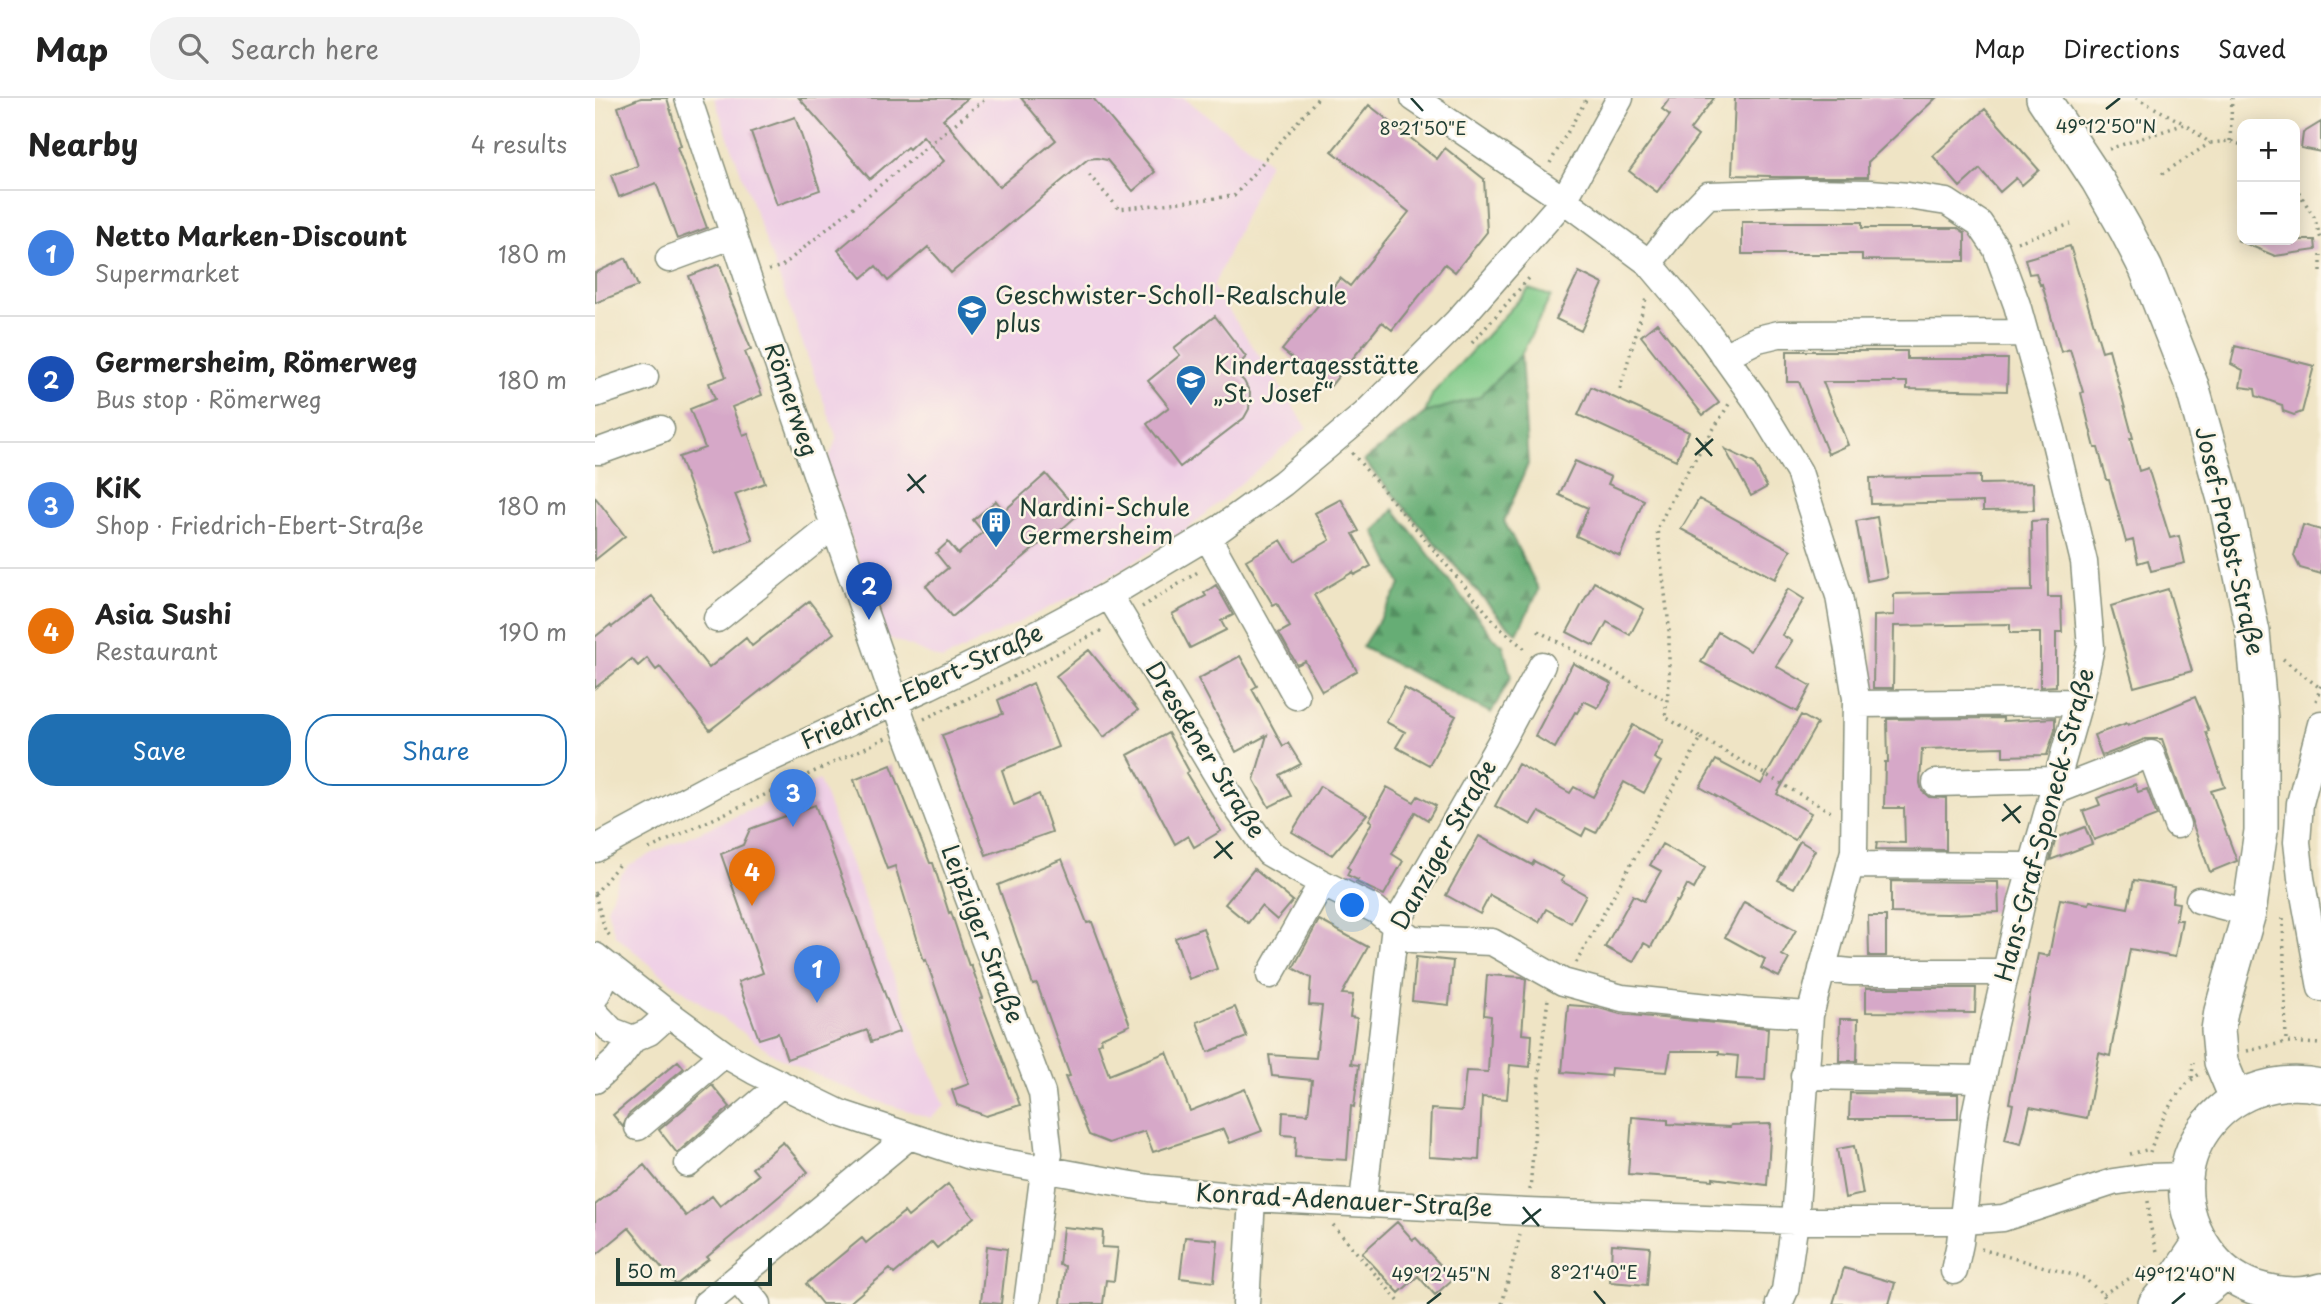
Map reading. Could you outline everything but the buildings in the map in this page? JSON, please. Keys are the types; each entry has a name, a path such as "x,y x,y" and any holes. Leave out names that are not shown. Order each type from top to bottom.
{"main road":[{"name":"Josef-Probst-Straße","path":"2043,98 2098,181 2146,269 2192,386 2227,510 2253,632 2263,757 2261,818 2249,913 2218,1030 2221,1062 2236,1098"},
{"path":"2321,1086 2305,1083 2269,1085 2236,1098 2208,1123 2190,1157 2186,1175 2186,1198 2191,1221 2200,1242 2211,1258 2226,1272 2246,1284 2268,1292 2291,1294 2321,1290"},
{"path":"2155,1304 2200,1242"},
{"path":"2187,1304 2226,1272"}],"street":[{"name":"Römerweg","path":"688,98 896,701"},
{"path":"1414,98 1564,200 1651,266 1708,333 1742,381 1799,472 1839,596 1856,704 1854,851 1810,1015 1795,1221 1785,1290 1779,1304"},
{"name":"Friedrich-Ebert-Straße","path":"595,849 723,780 1038,633 1109,595 1207,536 1283,483 1338,438 1456,323 1564,200 1621,98"},
{"name":"Hans-Graf-Sponeck-Straße","path":"1651,266 1680,223 1708,195 1870,192 1947,202 1979,223 1996,248 2017,305 2052,430 2084,562 2091,647 2079,702 2032,866 1982,1079 1975,1115 1962,1232 1954,1271"},
{"path":"669,258 734,235"},
{"path":"1724,356 1758,339 1779,334 2024,333"},
{"path":"595,394 645,377"},
{"path":"595,451 661,429"},
{"path":"717,619 834,525"},
{"path":"1207,536 1296,696"},
{"name":"Dresdener Straße","path":"1109,595 1235,804 1269,853 1376,910 1412,939 1492,942 1563,982 1622,998 1810,1015"},
{"name":"Danziger Straße","path":"1363,1202 1395,926 1542,665"},
{"name":"Leipziger Straße","path":"896,701 1042,1093 1049,1154 1044,1171 1027,1304"},
{"path":"1856,704 2079,702"},
{"path":"2321,724 2300,803 2297,842 2314,918 2321,988"},
{"path":"1936,783 2055,786 2151,754 2177,825"},
{"path":"1850,865 2032,866"},
{"path":"1270,975 1322,883"},
{"path":"2199,901 2249,913"},
{"path":"595,997 606,954"},
{"name":"Konrad-Adenauer-Straße","path":"606,954 669,1014 724,1054 840,1113 970,1156 1149,1188 1252,1198 1363,1202 1528,1200 1962,1232 2113,1182 2186,1175"},
{"path":"1822,969 1851,972 2006,972"},
{"path":"595,1013 612,1031 633,1040"},
{"path":"595,1080 618,1059 633,1040 649,1032 669,1014"},
{"path":"638,1127 724,1054"},
{"path":"1804,1076 1982,1079"},
{"path":"688,1164 781,1084"},
{"path":"706,1304 908,1137"},
{"path":"1246,1304 1252,1198"},
{"path":"737,1279 758,1304"}],"path":[{"path":"748,278 782,266 986,98"},
{"path":"1089,175 1119,209 1234,196 1318,98"},
{"path":"1539,183 1587,98"},
{"path":"2136,98 2185,124 2210,143"},
{"path":"2230,141 2232,98"},
{"path":"2101,152 2185,124"},
{"path":"2162,174 2210,143 2230,141 2237,143"},
{"path":"2300,194 2314,217 2321,239"},
{"path":"1996,248 2071,224"},
{"path":"2321,255 2321,274"},
{"path":"1620,388 1651,266"},
{"path":"1742,381 1679,485 1657,529 1669,626 1669,683 1665,717 1854,825"},
{"path":"1338,438 1499,627 1542,665"},
{"path":"1538,631 1667,701"},
{"path":"2277,654 2320,688 2321,685"},
{"path":"1501,1304 1528,1200 1546,1003 1572,972 1701,737"},
{"path":"595,894 605,930 606,954"},
{"path":"2286,1042 2321,1044"},
{"path":"2123,1156 2150,1149"},
{"path":"1311,1200 1401,1304"},
{"path":"1962,1232 2084,1278 2103,1294 2104,1304"},
{"path":"2103,1294 2160,1261"}],"shaded area":[{"name":"Geschwister-Scholl-Realschule plus","path":"714,98 1184,98 1269,162 1213,287 1307,427 1184,532 1091,587 942,660 885,636 826,466 837,438"},
{"path":"819,780 945,1106 931,1118 871,1099 779,1058 667,979 615,935 607,909 618,879 629,865"}],"green space":[{"path":"1529,289 1551,296 1521,355 1479,398 1425,413 1433,393"},
{"path":"1521,355 1528,464 1504,521 1539,590 1517,633 1501,619 1364,461 1425,413 1479,397"},
{"path":"1394,509 1493,637 1503,645 1511,677 1491,713 1362,647 1401,585 1375,532"}],"place":[{"name":"Geschwister-Scholl-Realschule plus","path":"972,337"},
{"name":"Kindertagesstätte „St. Josef“","path":"1191,407"},
{"name":"Nardini-Schule Germersheim","path":"996,549"},
{"name":"Germersheim, Römerweg","path":"869,620"},
{"name":"KiK","path":"793,827"},
{"name":"Asia Sushi","path":"752,906"},
{"name":"Netto Marken-Discount","path":"817,1003"}]}
